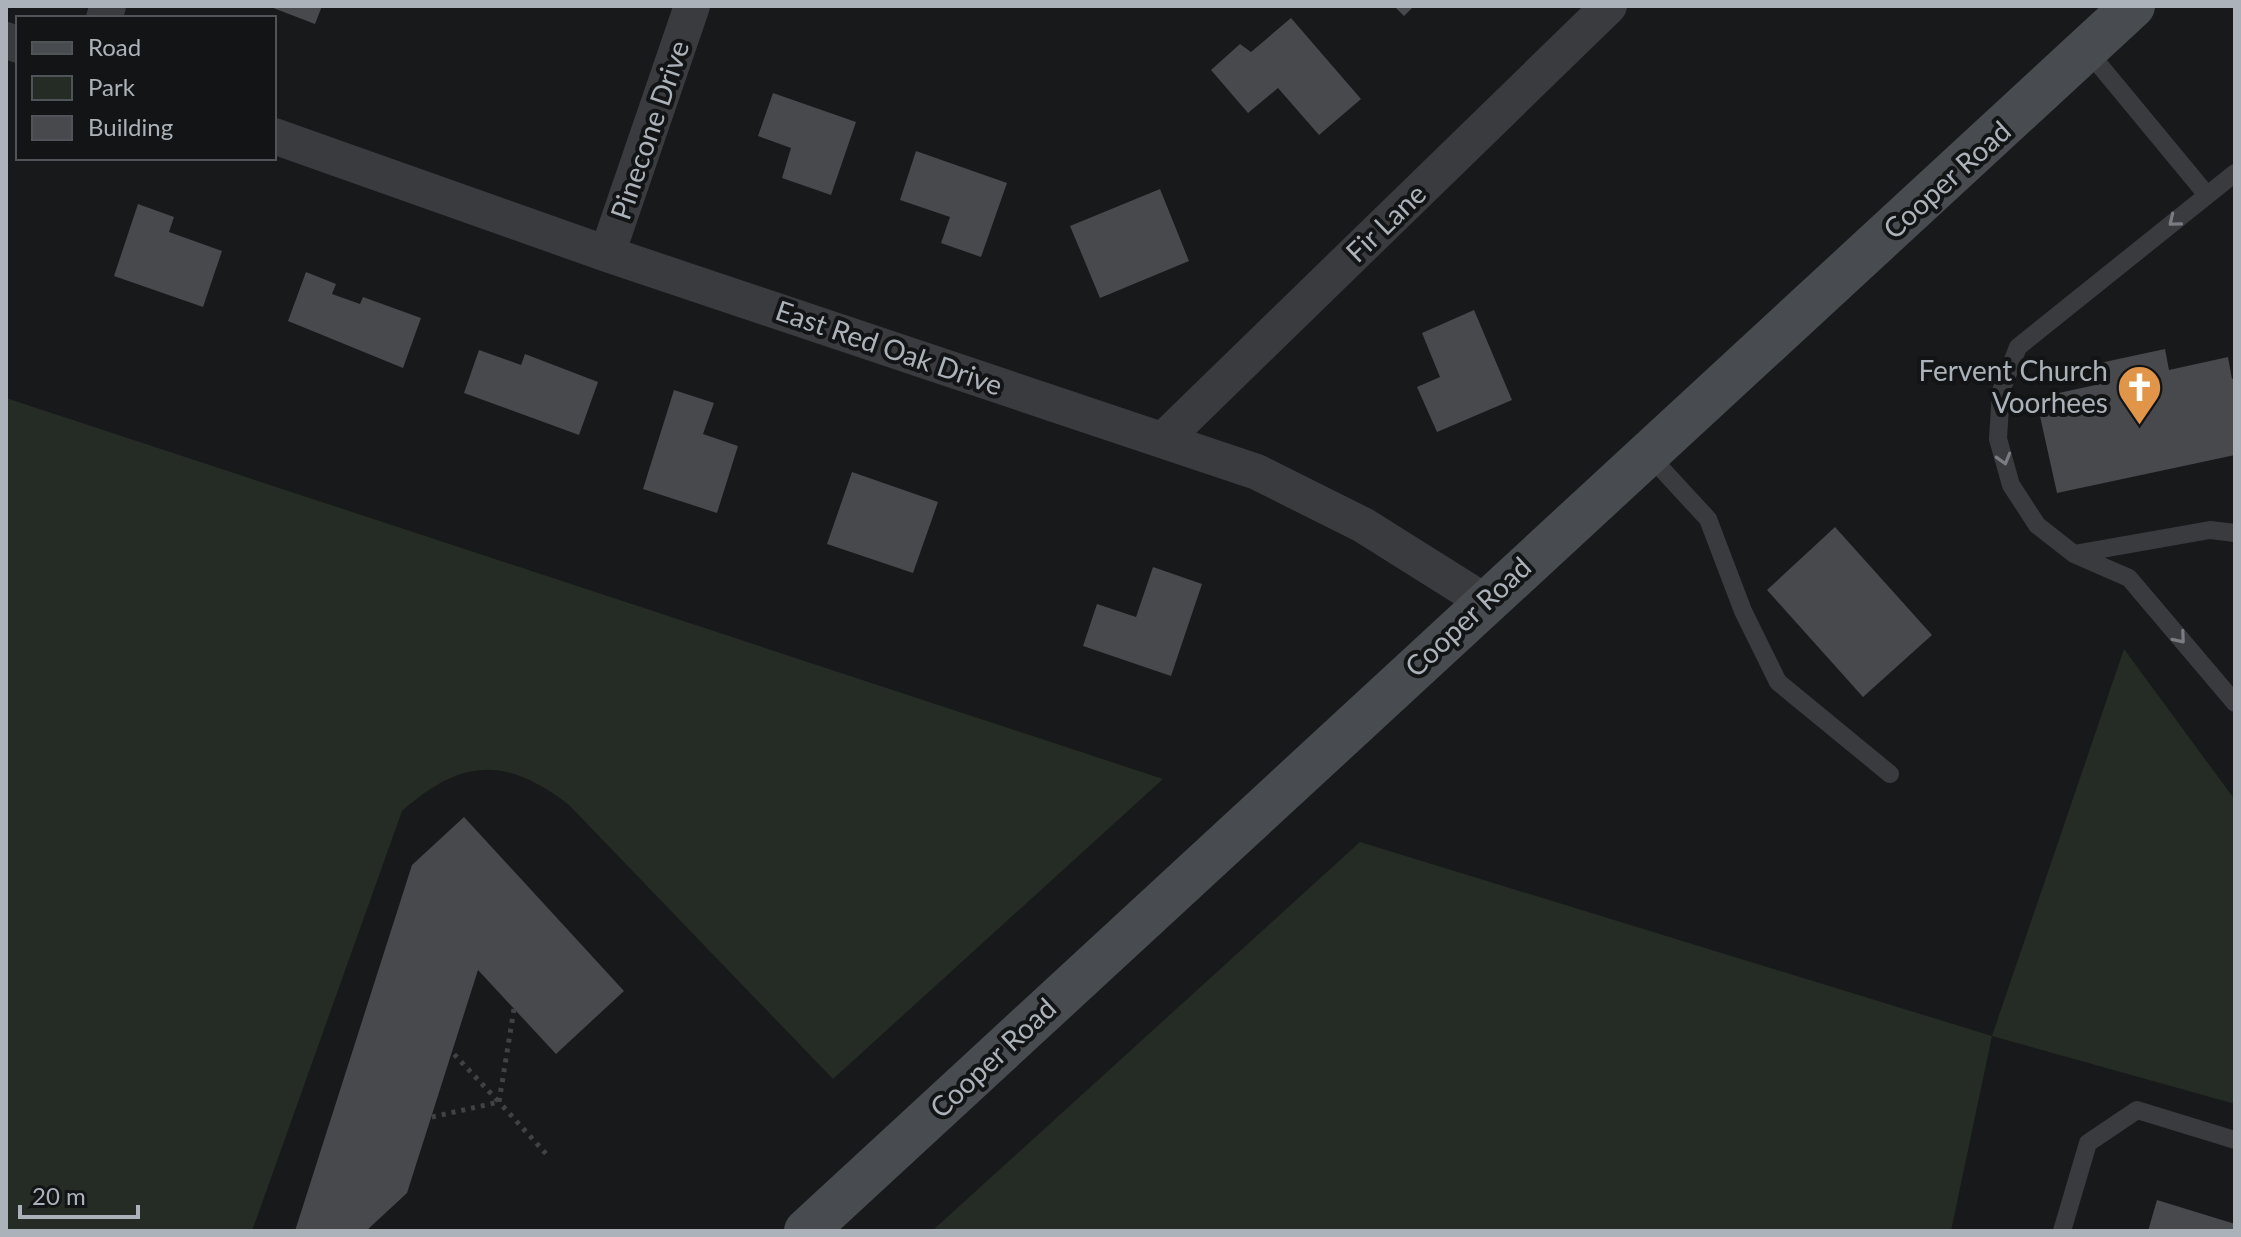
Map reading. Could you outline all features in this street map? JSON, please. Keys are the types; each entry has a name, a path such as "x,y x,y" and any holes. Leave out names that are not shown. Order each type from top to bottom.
{"street":[{"name":"Pinecone Drive","path":"607,254 692,6"},
{"name":"Fir Lane","path":"1163,440 1609,6"},
{"name":"Cooper Road","path":"806,1231 1484,601 2133,6"},
{"name":"East Red Oak Drive","path":"276,137 607,254 1257,472 1363,525 1484,601"}],"lane":[{"path":"2087,50 2207,195"},
{"path":"2235,173 2018,347 2001,391 1998,439 2011,485 2037,525 2074,554 2129,578 2235,703"},
{"path":"1647,453 1708,519 1743,611 1778,682 1890,774"},
{"path":"2074,554 2210,530 2235,533"},
{"path":"2062,1231 2088,1143 2137,1110 2235,1140"}],"path":[{"path":"499,1102 514,1009"},
{"path":"452,1052 548,1156"},
{"path":"432,1117 499,1102"}],"green space":[{"path":"6,398 1163,779 833,1079 569,805 525,778 504,771 465,773 445,781 402,811 252,1231 6,1231"},
{"path":"2124,649 2235,800 2235,1104 1992,1036"},
{"path":"1360,842 1992,1036 1951,1231 932,1231"}],"building":[{"path":"268,6 322,6 315,24"},
{"path":"1394,6 1414,6 1404,16"},
{"path":"1291,18 1361,99 1319,135 1278,88 1248,113 1211,70 1240,44 1251,52"},
{"path":"773,93 856,122 831,195 782,178 791,148 758,136"},
{"path":"916,151 1007,183 981,257 941,243 950,217 900,200"},
{"path":"1160,189 1189,261 1100,298 1070,226"},
{"path":"138,204 174,217 169,232 222,251 203,307 114,276"},
{"path":"306,272 336,284 332,294 360,304 363,297 421,318 403,368 288,321"},
{"path":"1474,310 1512,400 1437,432 1417,387 1440,377 1422,333"},
{"name":"Fervent Church Voorhees","path":"2165,349 2169,370 2228,357 2232,379 2235,378 2235,455 2057,493 2036,398 2100,384 2095,364"},
{"path":"479,350 521,365 525,354 598,382 579,435 464,393"},
{"path":"674,390 714,403 703,434 738,446 717,513 643,489"},
{"path":"852,472 938,502 913,573 827,544"},
{"path":"1835,527 1932,635 1863,697 1767,590"},
{"path":"1153,567 1202,584 1171,676 1083,646 1097,604 1136,617"},
{"path":"464,817 624,991 556,1054 478,970 407,1193 366,1231 295,1231 412,865"},
{"path":"2157,1200 2235,1224 2235,1231 2148,1231"}],"place":[{"name":"Fervent Church Voorhees","path":"2139,426"}]}
